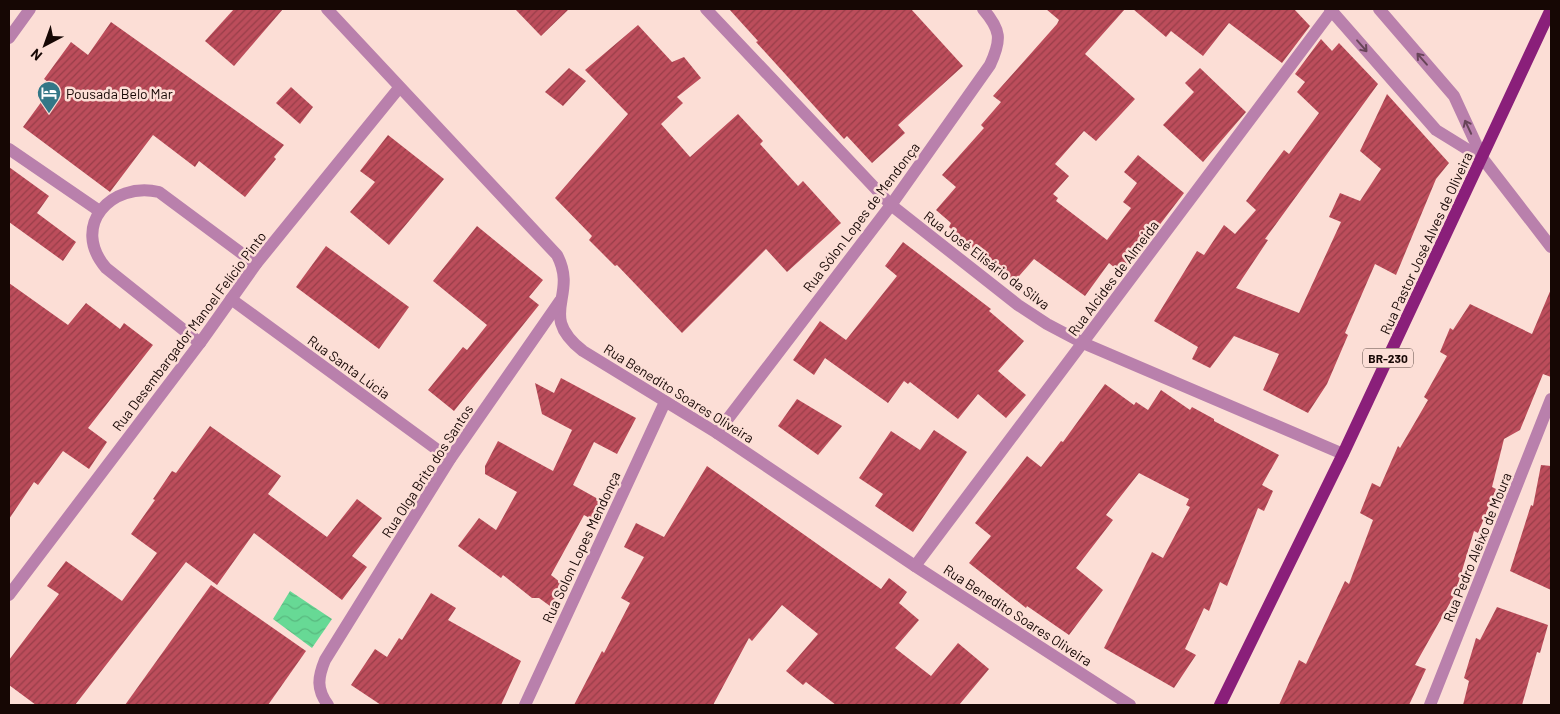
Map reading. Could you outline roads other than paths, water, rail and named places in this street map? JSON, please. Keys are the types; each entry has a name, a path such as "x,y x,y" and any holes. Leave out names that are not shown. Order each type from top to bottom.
{"main road":[{"name":"Rua Pastor José Alves de Oliveira","path":"1220,705 1343,454 1483,159 1506,103 1551,9"}],"street":[{"path":"9,38 30,9"},
{"name":"Rua Benedito Soares Oliveira","path":"327,9 557,255 565,276 560,301 560,322 569,340 665,402 718,433 915,566 1130,705"},
{"name":"Rua José Elisário da Silva","path":"706,9 891,205 1018,305 1047,324 1083,343 1343,454"},
{"path":"1332,9 1436,130 1483,159"},
{"name":"Rua Alcides de Almeida","path":"915,566 1332,9"},
{"path":"1379,9 1454,96 1483,159 1551,247"},
{"name":"Rua Sólon Lopes de Mendonça","path":"718,433 891,205 990,65 997,51 999,39 997,26 984,10"},
{"name":"Rua Desembargador Manoel Felício Pinto","path":"9,595 200,343 256,264 399,88"},
{"path":"9,149 98,210"},
{"path":"200,343 98,260 92,245 92,229 98,210 128,191 144,189 159,192 256,264"},
{"name":"Rua Santa Lúcia","path":"231,299 450,459"},
{"name":"Rua Olga Brito dos Santos","path":"328,705 323,698 318,677 325,660 450,459 560,301"},
{"name":"Rua Pedro Aleixo de Moura","path":"1430,705 1551,399"},
{"name":"Rua Solon Lopes Mendonça","path":"525,705 665,402"}],"water":[{"path":"290,591 332,619 312,648 273,619"}],"place":[{"name":"Pousada Belo Mar","path":"49,114"}]}
